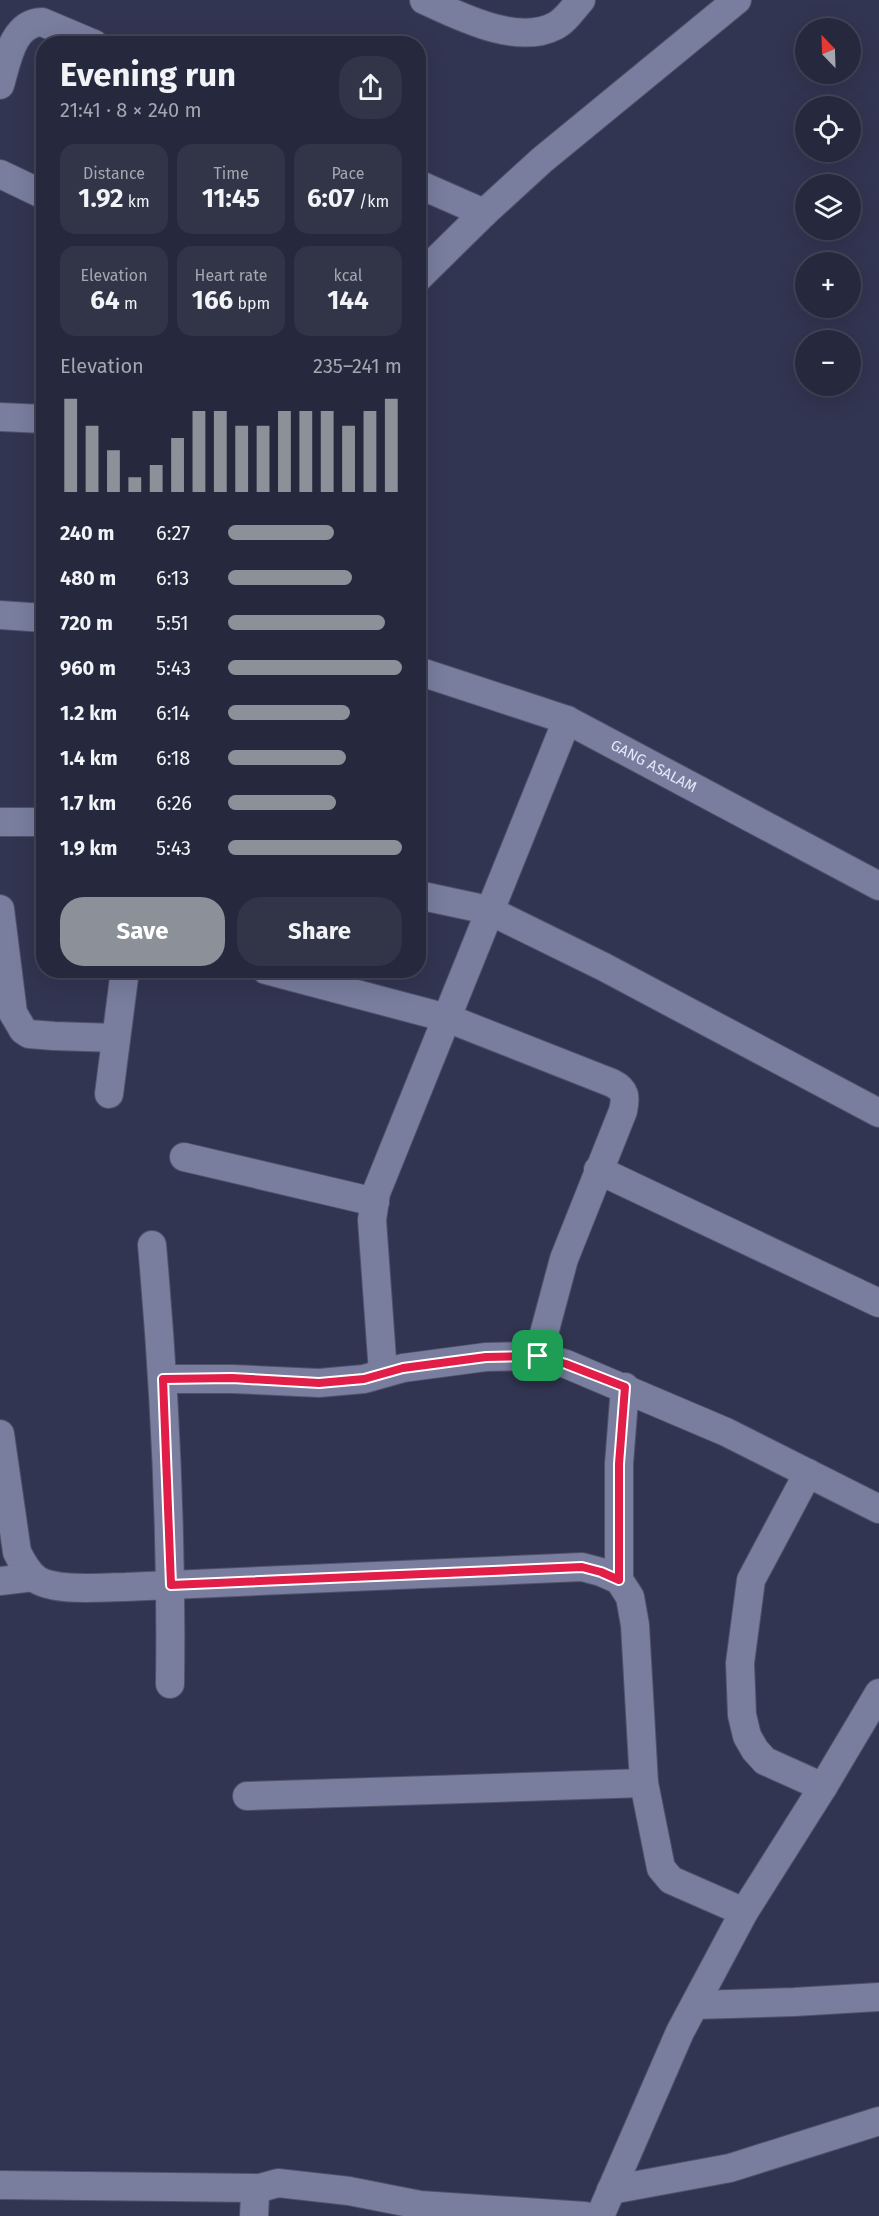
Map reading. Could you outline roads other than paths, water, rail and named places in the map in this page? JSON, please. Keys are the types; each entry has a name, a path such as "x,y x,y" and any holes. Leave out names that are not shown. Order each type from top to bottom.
{"street":[{"path":"424,0 463,18 519,34 554,27 581,0"},
{"path":"426,270 542,160 737,0"},
{"path":"0,85 11,48 21,31 34,22 42,22 75,36"},
{"path":"0,174 36,191"},
{"path":"426,188 484,213"},
{"path":"0,417 36,419"},
{"path":"0,615 36,617"},
{"name":"GANG ASALAM","path":"426,674 567,720 879,886"},
{"path":"383,1373 372,1220 376,1193 567,720"},
{"path":"0,822 36,822"},
{"path":"426,897 489,910 604,967 879,1113"},
{"path":"0,909 13,1013 22,1030 28,1034 116,1038"},
{"path":"109,1094 124,978"},
{"path":"296,978 447,1018 620,1086 626,1096 623,1111 564,1259 538,1356"},
{"path":"184,1157 375,1202"},
{"path":"598,1170 879,1303"},
{"path":"152,1245 163,1379 171,1585 170,1684"},
{"path":"163,1379 232,1378 319,1383 364,1379 403,1368 486,1357 538,1356 566,1364 625,1387 726,1432 879,1509"},
{"path":"625,1387 619,1464 619,1580 630,1597 635,1624 644,1784 658,1858 665,1875 671,1880 744,1912"},
{"path":"0,1434 17,1552 25,1567 34,1577 55,1586 126,1587 582,1567 619,1580"},
{"path":"808,1473 751,1580 741,1664 742,1714 747,1736 765,1761 823,1787"},
{"path":"0,1581 34,1577"},
{"path":"600,2216 680,2032 744,1912 823,1787 879,1692"},
{"path":"247,1796 644,1784"},
{"path":"695,2005 879,1997"},
{"path":"611,2190 730,2168 879,2121"},
{"path":"0,2185 260,2188 278,2183 349,2191 418,2211 585,2216"},
{"path":"254,2216 255,2195 260,2188"}]}
